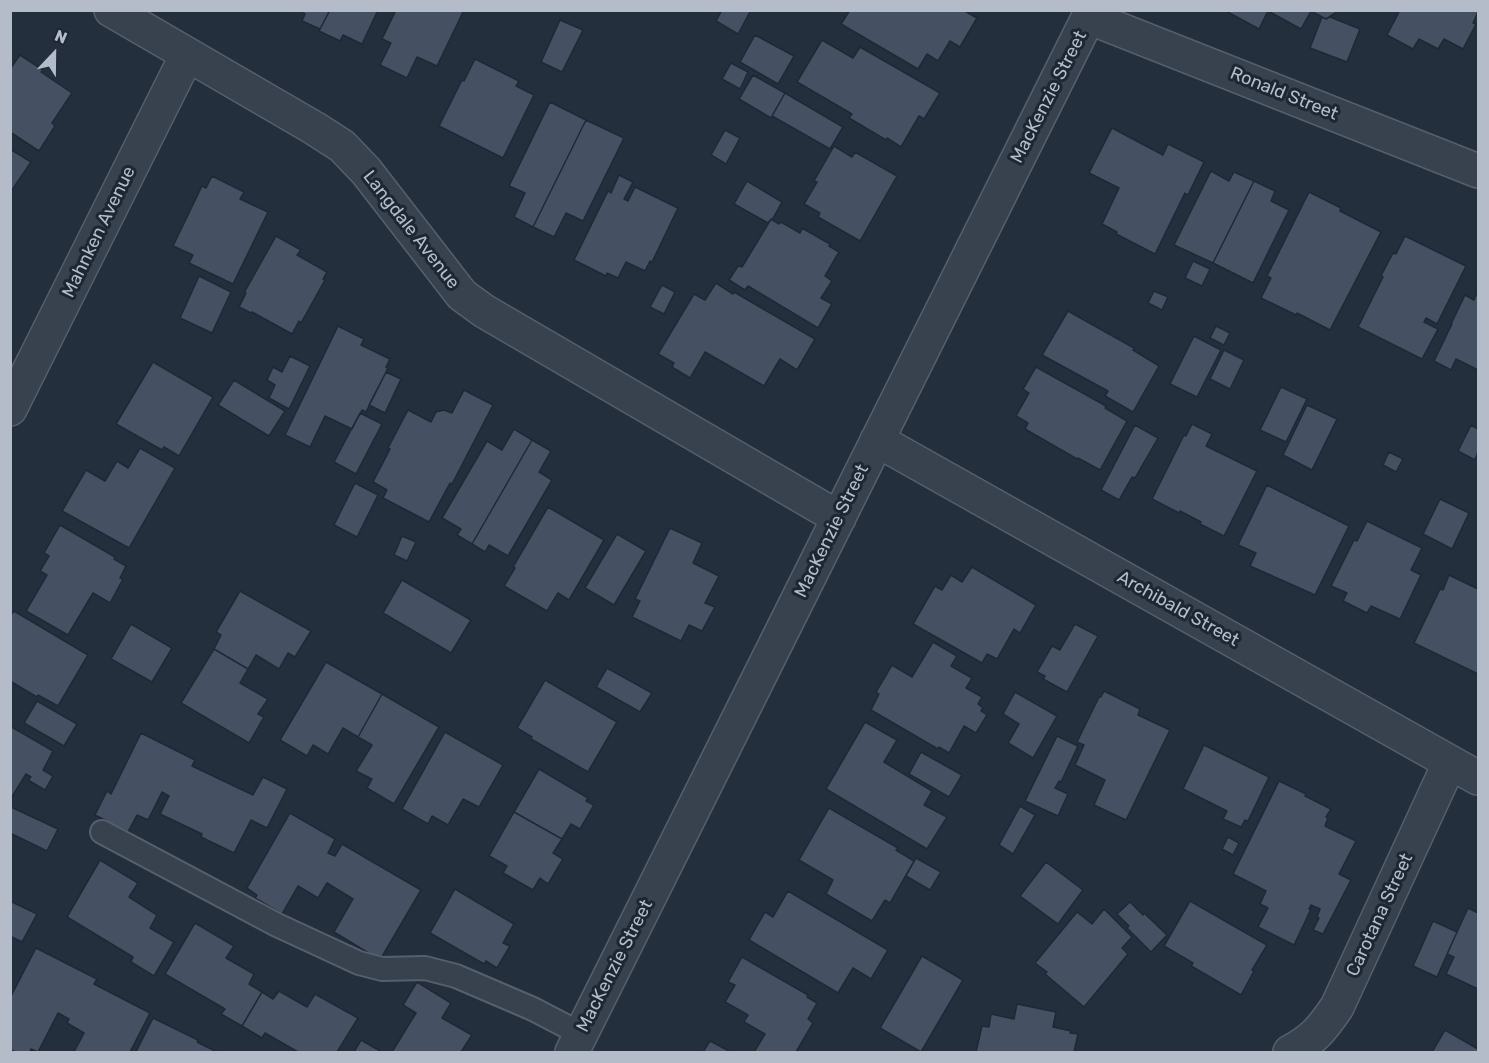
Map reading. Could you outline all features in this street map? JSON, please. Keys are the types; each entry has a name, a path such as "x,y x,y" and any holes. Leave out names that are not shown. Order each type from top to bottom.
{"street":[{"name":"Langdale Avenue","path":"111,10 342,146 366,171 462,295 484,311 839,518"},
{"name":"Ronald Street","path":"1090,14 1479,171"},
{"name":"MacKenzie Street","path":"577,1044 1090,14"},
{"name":"Mahnken Avenue","path":"10,409 187,55"},
{"name":"Archibald Street","path":"877,440 1479,778"},
{"name":"Carotana Street","path":"1290,1053 1306,1044 1324,1027 1337,1007 1450,762"}],"lane":[{"path":"102,832 277,925 359,963 382,969 425,968 456,976 533,1009 577,1044"}],"building":[{"path":"298,10 330,10 320,29 302,21 305,14"},
{"path":"330,10 378,10 362,44 343,35 340,41 319,31"},
{"path":"396,10 464,10 437,66 417,57 407,78 380,65 391,43 382,39"},
{"path":"722,10 751,10 738,34 716,21"},
{"path":"850,10 963,10 977,18 960,47 950,41 938,61 927,54 918,69 841,24"},
{"path":"1224,10 1340,10 1326,19 1311,11 1301,29 1268,11 1259,29"},
{"path":"1400,10 1478,10 1478,12 1473,23 1476,24 1463,49 1444,39 1438,49 1419,39 1413,49 1387,35"},
{"path":"1322,17 1326,19 1330,17 1360,29 1347,62 1310,48"},
{"path":"560,20 583,30 562,72 541,62"},
{"path":"755,35 794,56 778,84 740,62"},
{"path":"822,40 853,58 860,47 940,93 924,119 919,116 901,147 849,118 852,114 797,82"},
{"path":"20,55 72,93 52,123 55,126 39,151 10,132 10,69"},
{"path":"475,59 519,81 516,86 534,95 503,158 439,126"},
{"path":"731,63 748,72 740,89 722,79"},
{"path":"753,75 785,93 771,118 739,99"},
{"path":"785,93 843,127 830,149 772,116"},
{"path":"550,102 586,120 533,227 514,217 525,193 509,186"},
{"path":"586,120 624,138 583,221 566,213 554,237 533,227"},
{"path":"1112,128 1163,155 1168,144 1204,162 1188,195 1185,193 1155,254 1116,234 1117,232 1102,224 1119,188 1089,173"},
{"path":"725,130 740,138 726,164 711,155"},
{"path":"834,146 852,157 855,152 897,176 860,241 818,217 820,213 804,204"},
{"path":"10,149 31,162 10,193"},
{"path":"1211,171 1229,181 1234,172 1254,181 1213,263 1174,245"},
{"path":"619,175 633,182 624,199 628,201 635,187 678,208 652,262 650,261 645,271 626,262 618,278 607,273 606,276 574,260 608,191 611,193"},
{"path":"212,176 244,192 240,199 268,212 233,284 189,263 193,255 173,246 202,186 206,188"},
{"path":"747,181 782,202 768,223 734,204"},
{"path":"1254,181 1275,191 1271,201 1289,210 1253,283 1213,263"},
{"path":"1309,192 1381,232 1330,330 1261,298 1271,278 1267,276"},
{"path":"771,219 800,233 802,228 830,244 829,246 839,252 825,276 832,281 821,298 832,304 818,328 748,286 745,290 729,280 738,266 742,267"},
{"path":"276,236 301,250 297,255 327,272 323,279 325,280 301,323 299,321 292,334 239,307 246,293 244,293"},
{"path":"1405,236 1466,266 1437,324 1426,318 1424,322 1438,329 1422,359 1358,327 1383,277 1381,276"},
{"path":"1193,261 1210,269 1202,286 1185,278"},
{"path":"199,276 231,292 212,333 180,318"},
{"path":"716,283 815,339 797,370 780,359 764,386 705,352 690,378 672,367 674,363 658,354 694,294 705,300"},
{"path":"662,285 675,292 664,314 650,307"},
{"path":"1478,290 1478,370 1456,359 1451,370 1434,361 1465,295 1474,300"},
{"path":"1154,291 1168,297 1162,310 1148,303"},
{"path":"1068,311 1134,348 1133,350 1159,366 1133,412 1105,396 1108,391 1042,355"},
{"path":"338,326 364,339 361,345 390,359 386,367 388,368 366,412 362,410 352,429 325,416 310,447 285,435"},
{"path":"1216,326 1230,333 1224,345 1210,338"},
{"path":"1194,336 1221,350 1197,397 1170,384"},
{"path":"1224,350 1244,360 1230,389 1210,379"},
{"path":"290,356 310,366 289,409 269,398 275,385 267,380 273,367 282,372"},
{"path":"153,362 213,397 179,456 164,447 162,450 116,424"},
{"path":"1036,367 1106,406 1105,408 1127,421 1100,470 1025,429 1028,423 1016,416 1029,393 1023,389"},
{"path":"386,372 401,379 385,413 369,405"},
{"path":"234,380 285,411 269,436 218,405"},
{"path":"1281,387 1307,399 1286,442 1260,430"},
{"path":"464,390 493,405 452,484 450,483 429,522 383,498 387,490 373,482 408,410 431,422 436,412 444,410 452,413"},
{"path":"1307,405 1337,419 1312,470 1283,455"},
{"path":"360,413 382,424 356,474 334,462"},
{"path":"1192,424 1212,434 1206,446 1257,471 1224,536 1180,511 1179,513 1152,499 1184,435 1186,436"},
{"path":"1135,425 1158,438 1135,478 1132,477 1119,500 1101,490"},
{"path":"1471,425 1478,429 1478,452 1475,460 1458,451"},
{"path":"514,429 532,440 472,544 457,535 461,529 442,518 487,441 502,450"},
{"path":"532,440 551,451 539,472 552,480 508,556 489,545 485,552 472,544"},
{"path":"140,448 175,468 129,548 62,511 86,470 105,481 117,461 128,468"},
{"path":"1389,452 1403,459 1396,472 1383,465"},
{"path":"355,483 378,495 357,537 334,525"},
{"path":"1267,485 1349,526 1315,595 1250,566 1256,553 1238,545"},
{"path":"1440,499 1469,513 1452,549 1423,534"},
{"path":"548,507 604,540 569,600 558,593 547,611 504,586"},
{"path":"1367,521 1422,548 1411,570 1421,575 1400,619 1371,606 1367,613 1343,601 1347,593 1331,586 1354,540 1357,541"},
{"path":"60,525 115,557 114,559 126,566 120,578 123,579 110,603 93,593 68,635 26,611 47,575 40,571 49,556 44,553"},
{"path":"670,528 702,543 693,563 719,576 705,603 715,607 702,631 689,625 681,641 632,617 640,601 635,599"},
{"path":"617,534 646,551 614,605 585,588"},
{"path":"402,536 416,542 407,561 394,555"},
{"path":"972,567 1036,605 1020,633 1014,629 997,659 987,654 982,663 913,624 935,586 942,590 951,575 962,582"},
{"path":"1449,575 1478,589 1478,674 1414,643"},
{"path":"402,580 471,620 451,653 383,613"},
{"path":"240,591 311,631 295,657 288,653 279,669 256,655 248,669 214,649 221,635 216,632"},
{"path":"14,611 88,655 58,706 10,681 10,616"},
{"path":"131,624 172,648 152,682 111,659"},
{"path":"1075,624 1098,636 1067,692 1043,679 1045,676 1037,672 1052,646 1060,650"},
{"path":"933,642 957,656 951,666 972,678 966,688 982,697 978,704 983,708 981,711 987,715 976,733 964,726 949,753 939,747 938,749 871,710 879,694 876,692 892,665 912,677"},
{"path":"214,649 248,669 240,683 268,699 258,714 264,717 249,743 181,703"},
{"path":"326,662 382,694 358,737 343,728 328,754 313,745 307,756 280,740"},
{"path":"607,668 652,693 640,712 596,687"},
{"path":"545,680 617,722 588,772 531,739 532,737 517,728"},
{"path":"1104,691 1140,709 1138,715 1170,730 1126,820 1094,805 1105,780 1075,765 1084,745 1077,742"},
{"path":"1015,692 1057,716 1033,758 1008,743 1019,724 1003,714"},
{"path":"382,694 439,727 394,804 367,788 372,779 356,771 372,745 358,737"},
{"path":"37,701 77,724 64,746 24,723"},
{"path":"865,722 897,740 884,762 932,791 924,805 947,817 927,849 826,789"},
{"path":"10,726 53,751 43,770 53,776 45,790 28,780 31,777 26,774 10,800"},
{"path":"445,732 503,765 479,807 463,799 448,825 432,816 428,824 402,809"},
{"path":"141,733 195,760 192,766 253,795 263,777 287,789 267,828 251,820 234,853 201,837 202,834 160,814 169,796 162,792 148,820 137,815 128,832 95,815 107,791 111,794"},
{"path":"1057,736 1078,746 1061,782 1059,781 1055,788 1068,794 1058,816 1025,801"},
{"path":"1204,745 1269,777 1248,821 1245,820 1241,827 1223,819 1227,811 1183,789"},
{"path":"921,752 962,775 949,797 909,774"},
{"path":"539,769 588,798 586,801 594,805 580,829 571,824 562,839 514,812"},
{"path":"1279,781 1331,809 1326,817 1328,818 1325,826 1356,841 1339,874 1351,880 1323,934 1313,930 1319,918 1317,917 1320,909 1311,905 1294,945 1258,927 1268,908 1260,904 1266,891 1233,874"},
{"path":"1020,806 1035,815 1013,854 999,845"},
{"path":"11,807 58,829 47,851 10,833"},
{"path":"829,808 898,848 896,850 914,861 890,903 885,900 872,921 826,894 833,880 799,860"},
{"path":"514,812 562,839 553,853 563,859 548,884 540,878 533,890 503,873 507,866 489,856"},
{"path":"290,813 335,839 328,853 335,856 342,844 421,890 380,960 334,932 353,899 327,883 318,898 298,886 282,914 255,898 257,895 247,888"},
{"path":"1228,837 1239,843 1233,855 1222,849"},
{"path":"916,858 941,872 930,890 906,876"},
{"path":"100,860 138,883 129,897 157,915 150,928 174,942 154,976 131,962 133,957 67,917"},
{"path":"1046,862 1083,890 1058,924 1020,896"},
{"path":"455,889 514,924 503,943 510,946 497,968 486,961 484,964 430,933"},
{"path":"788,891 888,950 871,979 853,968 838,993 749,940 765,912 773,917"},
{"path":"10,901 37,914 22,942 10,936"},
{"path":"1190,901 1267,945 1241,995 1191,966 1193,963 1164,946"},
{"path":"1130,902 1167,935 1151,952 1127,928 1129,926 1117,914"},
{"path":"1468,908 1478,913 1478,989 1446,974 1454,957 1447,954"},
{"path":"1104,909 1132,937 1122,948 1128,954 1084,1007 1035,963 1077,912 1092,924"},
{"path":"1433,921 1457,932 1437,977 1413,966"},
{"path":"195,923 234,946 226,958 254,974 249,984 262,992 242,1026 221,1014 225,1009 165,974"},
{"path":"36,948 97,979 94,984 150,1013 130,1052 74,1052 84,1033 67,1023 69,1019 58,1013 38,1052 31,1049 30,1052 10,1050 10,998"},
{"path":"922,956 963,980 921,1052 880,1028"},
{"path":"742,957 808,995 807,997 817,1003 808,1019 813,1023 796,1052 754,1052 765,1034 744,1022 748,1015 725,1002 735,985 728,982"},
{"path":"417,982 451,1003 442,1018 472,1035 461,1052 392,1052 416,1013 403,1005"},
{"path":"279,991 307,1007 315,994 358,1018 337,1052 298,1052 265,1033 262,1038 242,1026 262,992 273,999"},
{"path":"1017,1004 1056,1012 1053,1027 1078,1034 1074,1052 976,1052 982,1026 989,1027 991,1014 1014,1019"},
{"path":"153,1018 198,1040 197,1042 217,1052 136,1052"},
{"path":"1445,1030 1478,1049 1478,1052 1432,1052"},
{"path":"361,1040 382,1052 354,1052"},
{"path":"710,1041 731,1052 703,1052"}]}
